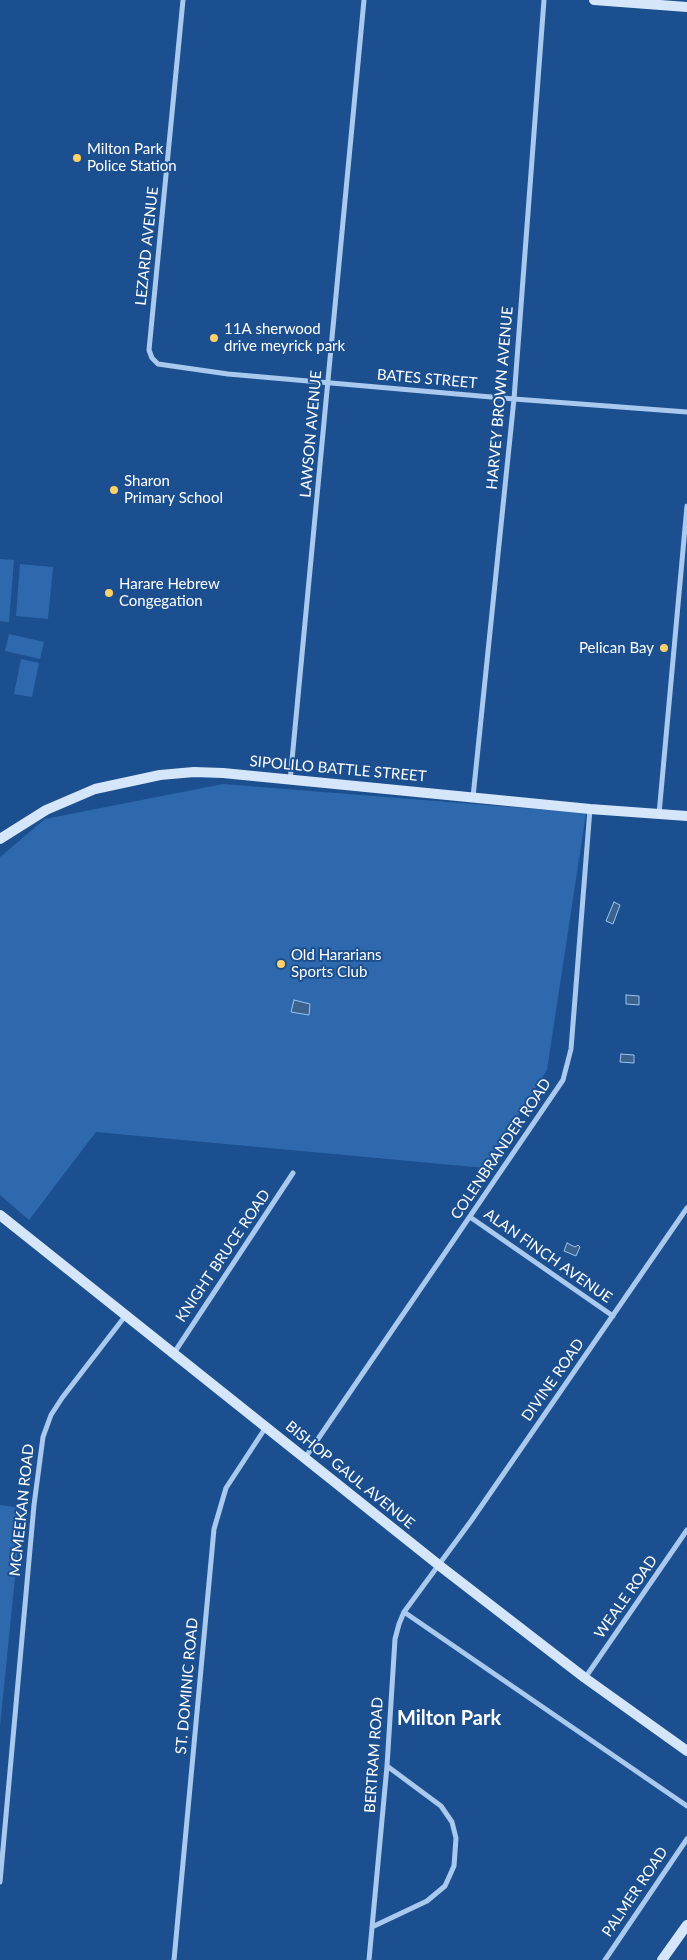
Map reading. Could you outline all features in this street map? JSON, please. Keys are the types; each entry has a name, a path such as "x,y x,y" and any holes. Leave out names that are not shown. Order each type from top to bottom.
{"main road":[{"path":"594,0 687,7"},
{"name":"SIPOLILO BATTLE STREET","path":"0,839 46,810 71,798 95,789 160,775 223,773 590,809 687,816"},
{"name":"BISHOP GAUL AVENUE","path":"0,1216 440,1566 585,1678 687,1750"},
{"path":"662,1960 687,1925"}],"street":[{"name":"LEZARD AVENUE","path":"165,367 152,358 149,350 183,0"},
{"name":"LAWSON AVENUE","path":"290,780 364,0"},
{"name":"HARVEY BROWN AVENUE","path":"473,797 514,399 544,0"},
{"name":"BATES STREET","path":"165,367 514,399 687,412"},
{"path":"659,814 687,506"},
{"path":"679,600 687,601"},
{"name":"COLENBRANDER ROAD","path":"305,1458 552,1099 568,1065 590,809"},
{"name":"KNIGHT BRUCE ROAD","path":"174,1354 293,1173"},
{"name":"DIVINE ROAD","path":"440,1566 687,1208"},
{"name":"ALAN FINCH AVENUE","path":"470,1217 612,1316"},
{"name":"MCMEEKAN ROAD","path":"0,1882 38,1460 43,1437 51,1415 62,1398 126,1316"},
{"name":"ST. DOMINIC ROAD","path":"174,1960 214,1529 226,1488 266,1427"},
{"name":"WEALE ROAD","path":"585,1678 687,1530"},
{"name":"BERTRAM ROAD","path":"369,1960 395,1639 404,1612 440,1566"},
{"path":"404,1612 687,1806"},
{"path":"372,1927 427,1901 445,1886 454,1866 456,1838 452,1822 441,1806 386,1766"},
{"name":"PALMER ROAD","path":"605,1960 687,1839"}],"shaded area":[{"path":"0,559 14,560 9,622 0,621"},
{"path":"20,564 53,567 48,619 16,616"},
{"path":"9,634 44,642 40,659 5,651"},
{"path":"21,659 39,663 32,697 14,694"},
{"name":"Old Hararians Sports Club","path":"223,784 586,813 547,1070 485,1168 96,1132 29,1220 0,1195 0,857 45,819"},
{"path":"614,902 620,905 613,924 606,921"},
{"path":"626,995 639,996 639,1005 626,1004"},
{"path":"294,1000 310,1004 309,1015 291,1012"},
{"path":"621,1054 634,1055 634,1063 620,1062"},
{"path":"567,1243 580,1247 576,1256 564,1251"},
{"path":"0,1505 22,1508 0,1726"}],"place":[{"name":"Milton Park Police Station","path":"77,158"},
{"name":"11A sherwood drive meyrick park","path":"214,338"},
{"name":"Sharon Primary School","path":"114,490"},
{"name":"Harare Hebrew Congegation","path":"109,593"},
{"name":"Pelican Bay","path":"664,648"},
{"name":"Old Hararians Sports Club","path":"281,964"}],"district":[{"name":"Milton Park","path":"449,1719"}]}
